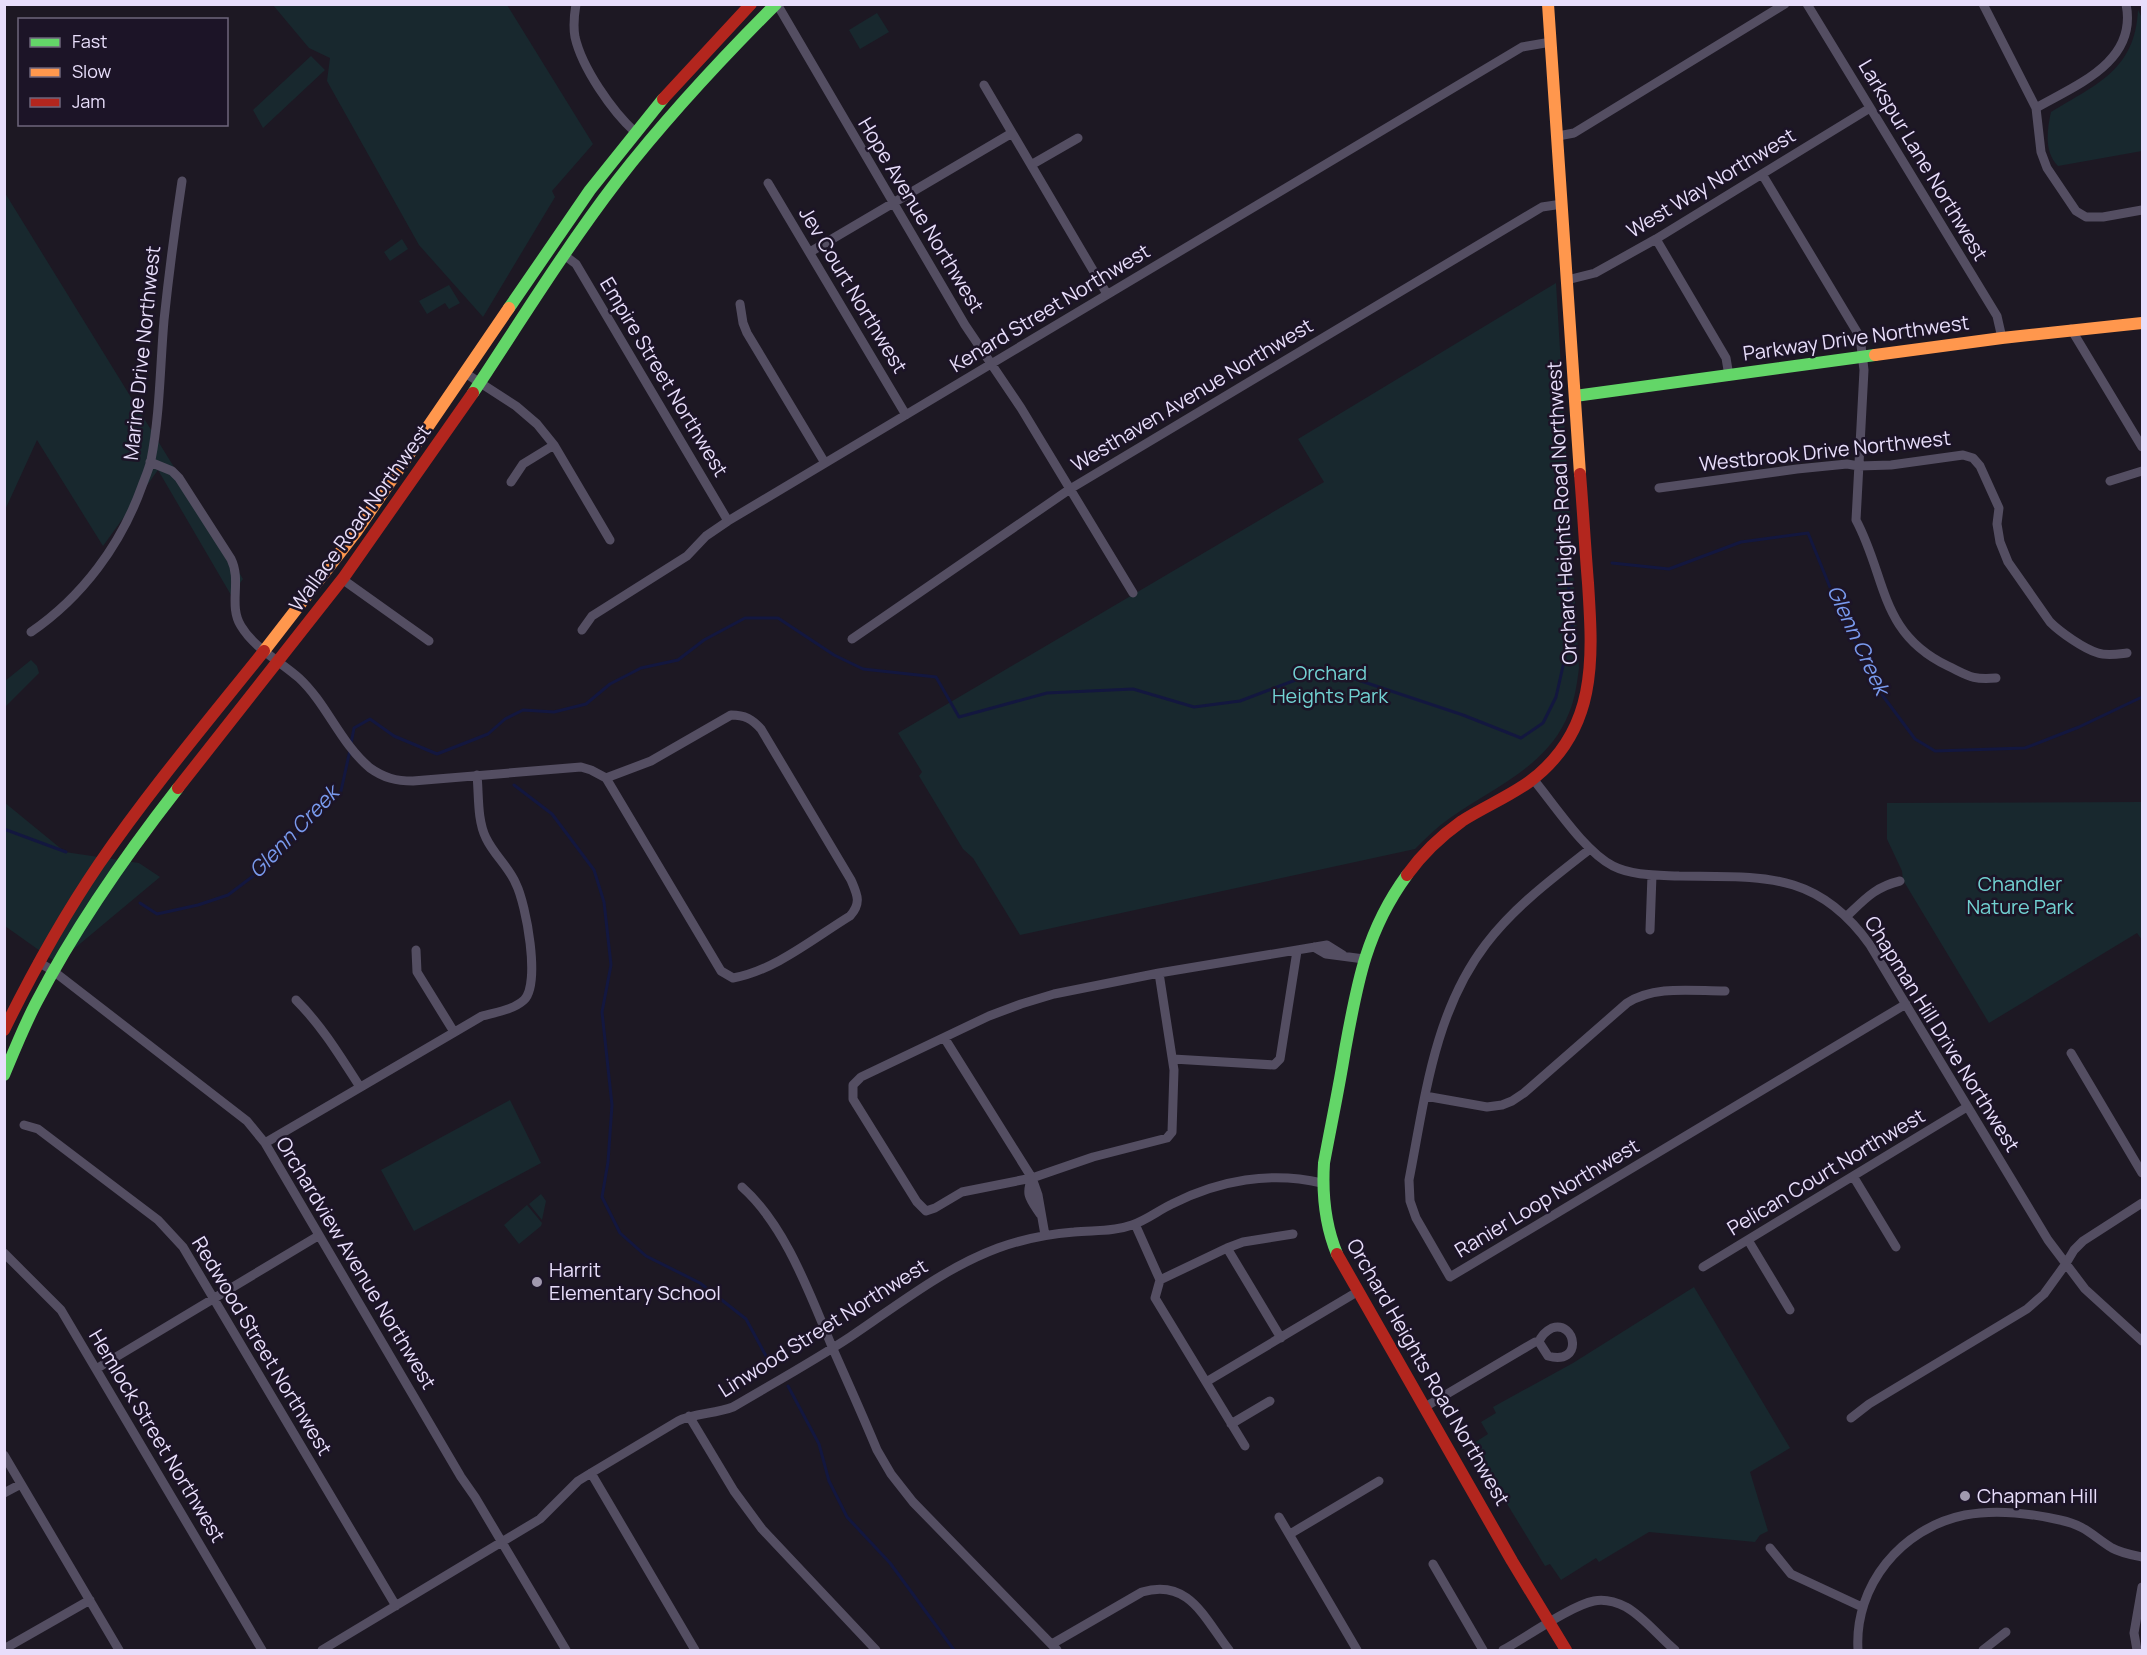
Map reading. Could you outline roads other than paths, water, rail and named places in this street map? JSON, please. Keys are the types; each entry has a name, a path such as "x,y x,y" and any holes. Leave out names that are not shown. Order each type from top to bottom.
{"main road":[{"name":"Wallace Road Northwest","path":"4,1030 38,962 100,862 333,563 395,478 554,241 635,132 675,83 751,4"},
{"name":"Wallace Road Northwest","path":"4,1075 52,970 114,872 342,579 480,383 564,255 625,172 664,123 728,51 776,4"},
{"name":"Orchard Heights Road Northwest","path":"1548,4 1589,599 1590,680 1583,710 1570,736 1552,760 1533,778 1463,821 1432,845 1399,885 1383,912 1359,975 1322,1183 1329,1234 1341,1263 1566,1650"},
{"name":"Parkway Drive Northwest","path":"1575,396 2071,329 2142,323"}],"street":[{"path":"576,4 573,23 583,61 615,113 635,132"},
{"name":"Hope Avenue Northwest","path":"776,4 965,325 992,363 1133,593"},
{"path":"1558,136 1574,134 1785,4"},
{"name":"Larkspur Lane Northwest","path":"1807,4 1997,316 2002,338"},
{"path":"1983,4 2036,108 2041,152 2046,168 2076,211 2086,217 2103,217 2142,210"},
{"path":"2036,108 2092,76 2111,61 2128,28 2126,4"},
{"name":"Kenard Street Northwest","path":"582,630 592,616 687,556 706,536 728,521 1522,47 1551,42"},
{"path":"984,85 1107,294"},
{"name":"West Way Northwest","path":"1567,280 1595,273 1656,239 1870,108"},
{"path":"810,252 1012,133"},
{"path":"1031,165 1078,138"},
{"path":"1762,174 1860,337 1864,370 1856,520 1866,538 1888,606 1895,619 1919,649 1930,658 1976,679 1996,678"},
{"name":"Marine Drive Northwest","path":"31,632 68,602 103,561 125,525 150,462 161,379 172,246 182,181"},
{"name":"Jev Court Northwest","path":"768,183 906,415"},
{"name":"Westhaven Avenue Northwest","path":"852,639 1070,489 1542,207 1562,204"},
{"path":"1656,239 1726,358 1729,376"},
{"name":"Empire Street Northwest","path":"564,255 576,264 728,521"},
{"path":"740,304 747,333 825,463"},
{"path":"2071,329 2142,447"},
{"path":"465,373 516,406 537,424 554,445 610,540"},
{"path":"511,482 523,464 554,445"},
{"name":"Westbrook Drive Northwest","path":"1659,488 1847,464 1891,465 1963,455 1973,458 1980,466 1999,508 1997,524 2003,554 2050,622 2057,630 2094,652 2127,653"},
{"path":"150,462 172,471 179,478 210,523 235,568 237,578 234,605 241,626 265,652 311,690 358,756 379,774 394,781 413,781 581,767 606,778 721,971 733,978 751,975 767,968 856,910 859,899 851,880 761,729 752,719 742,715 731,715 651,761 606,778"},
{"path":"2110,481 2142,471"},
{"path":"342,579 429,641"},
{"path":"265,1143 482,1016 519,1004 530,992 532,978 522,896 506,867 485,837 477,775"},
{"name":"Chapman Hill Drive Northwest","path":"1533,778 1590,849 1613,866 1631,873 1652,875 1762,877 1781,880 1798,885 1820,896 1847,916 1870,945 2065,1265 2091,1295 2142,1341"},
{"name":"Ranier Loop Northwest","path":"1590,849 1527,899 1481,951 1455,995 1434,1050 1409,1180 1410,1201 1416,1218 1450,1277 1906,1004"},
{"path":"1650,930 1652,875"},
{"path":"1847,916 1882,885 1900,881"},
{"path":"1159,973 1173,1059 1175,1096 1172,1132 1167,1138 1093,1157 1032,1178 962,1192 926,1211 920,1207 853,1099 853,1084 861,1077 945,1039 989,1016 1054,994 1159,973 1314,947 1326,954 1364,959"},
{"path":"416,950 417,972 454,1032"},
{"path":"1173,1059 1274,1065 1280,1059 1297,951"},
{"name":"Orchardview Avenue Northwest","path":"38,962 52,970 247,1121 265,1143 455,1467 566,1650"},
{"path":"1425,1096 1487,1107 1502,1105 1524,1093 1637,996 1653,991 1725,991"},
{"path":"296,1000 335,1047 360,1087"},
{"path":"945,1039 1032,1178 1038,1195 1045,1235"},
{"path":"2071,1053 2142,1173"},
{"name":"Pelican Court Northwest","path":"1703,1267 1967,1107"},
{"name":"Redwood Street Northwest","path":"24,1125 38,1130 164,1225 183,1247 396,1606"},
{"path":"1854,1176 1896,1247"},
{"name":"Linwood Street Northwest","path":"322,1650 540,1520 578,1482 591,1473 688,1416 720,1412 733,1407 833,1347 955,1268 1000,1247 1045,1235 1116,1229 1136,1224 1182,1199 1221,1184 1283,1178 1298,1178 1322,1183"},
{"path":"742,1187 756,1199 787,1249 811,1296 877,1449 891,1474 914,1502 1055,1647 1142,1592 1156,1588 1178,1591 1191,1600 1229,1650"},
{"path":"1851,1418 1869,1404 2027,1309 2044,1294 2074,1250 2083,1241 2142,1203"},
{"path":"1136,1224 1160,1280 1155,1298 1245,1446"},
{"path":"1160,1280 1243,1242 1293,1234"},
{"path":"96,1369 318,1236"},
{"path":"1748,1240 1790,1310"},
{"path":"1227,1248 1281,1338"},
{"name":"Hemlock Street Northwest","path":"4,1253 61,1310 262,1650"},
{"path":"1206,1382 1357,1292"},
{"path":"1425,1407 1535,1342 1539,1342"},
{"path":"1231,1424 1270,1401"},
{"path":"688,1416 746,1510 876,1650"},
{"path":"4,1455 119,1650"},
{"path":"591,1473 695,1650"},
{"path":"1290,1534 1379,1481"},
{"path":"4,1493 21,1484"},
{"path":"1858,1650 1857,1639 1862,1607 1878,1575 1899,1548 1930,1527 1966,1515 2006,1512 2060,1520 2091,1531 2112,1548 2123,1553 2142,1557"},
{"path":"1280,1517 1357,1650"},
{"path":"1770,1548 1791,1574 1862,1607"},
{"path":"1433,1564 1483,1650"},
{"path":"2137,1650 2134,1633 2142,1587"},
{"path":"4,1649 90,1600"},
{"path":"1503,1650 1585,1604 1602,1600 1630,1610 1675,1650"},
{"path":"1983,1650 2006,1632"}],"waterway":[{"name":"Glenn Creek","path":"1612,563 1669,569 1741,542 1808,533 1838,607 1880,692 1915,739 1935,751 2025,748 2079,727 2142,697"},
{"name":"Glenn Creek","path":"351,744 354,728 370,719 394,736 437,754 488,734 505,719 523,710 554,712 586,704 610,684 641,668 678,660 704,640 745,618 778,618 834,655 863,669 936,677 959,717 1047,693 1133,689 1194,707 1240,701 1325,669 1463,715 1521,738 1543,723 1556,697 1573,622 1566,567"},
{"name":"Glenn Creek","path":"140,903 157,914 198,905 228,895 261,870 341,791 350,750"},
{"path":"514,785 552,814 594,870 604,902 611,965 602,1012 612,1105 608,1162 602,1197 620,1233 646,1256 700,1283 746,1319 772,1367"},
{"name":"Glenn Creek","path":"4,829 66,852"},
{"path":"788,1386 819,1444 829,1481 847,1517 890,1563 954,1650"}],"place":[{"name":"Harrit Elementary School","path":"537,1282"},
{"name":"Chapman Hill","path":"1965,1496"}],"park label":[{"name":"Orchard Heights Park","path":"1330,684"},
{"name":"Chandler Nature Park","path":"2020,896"}]}
